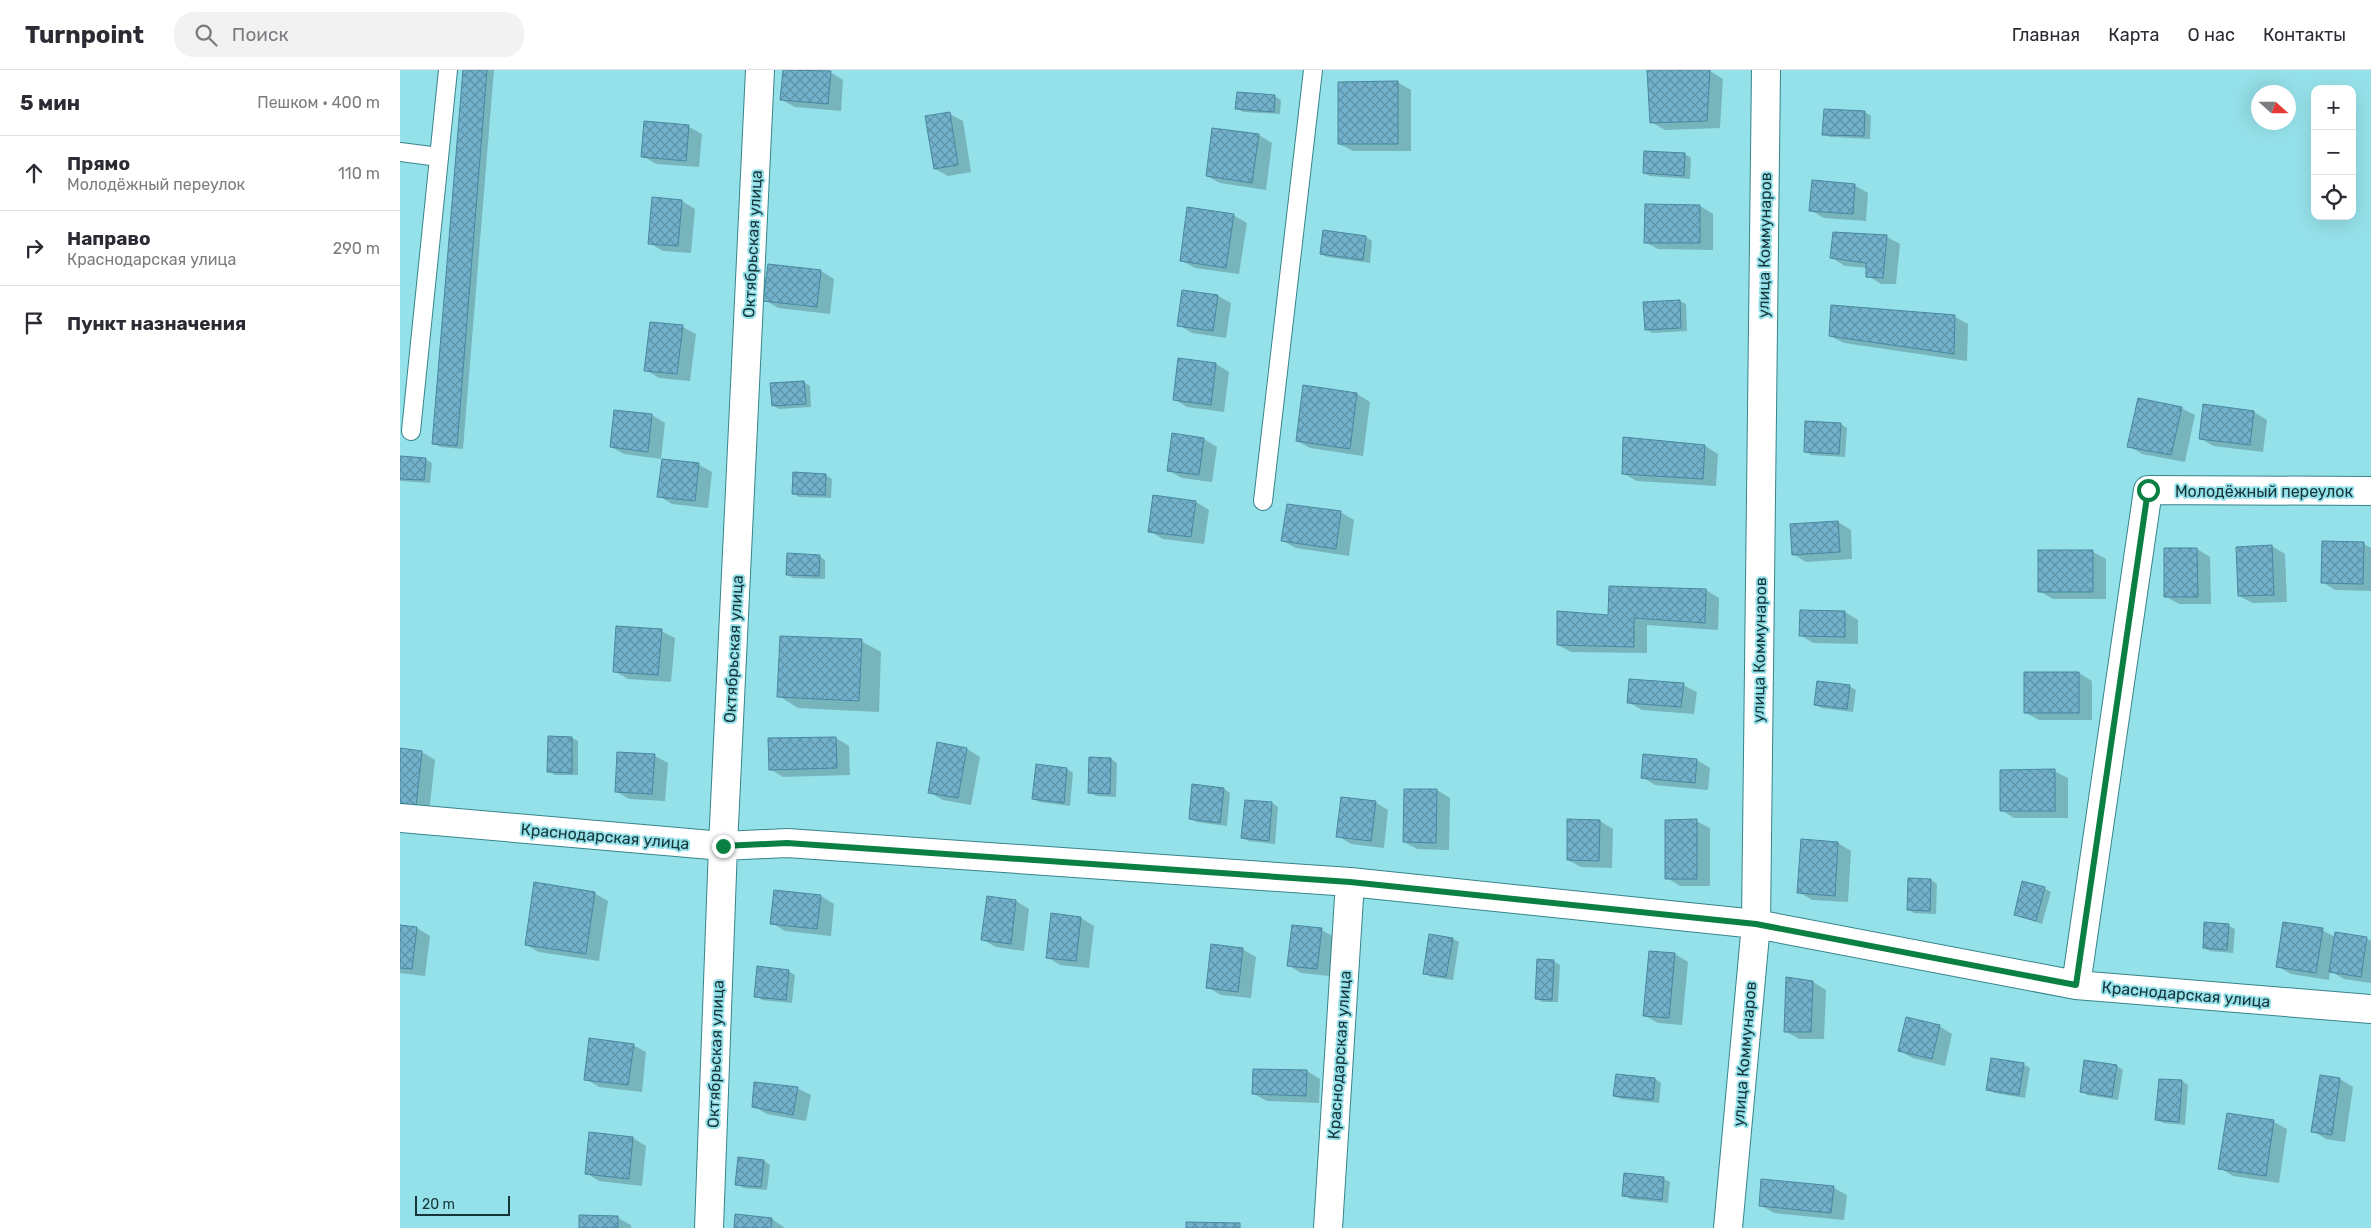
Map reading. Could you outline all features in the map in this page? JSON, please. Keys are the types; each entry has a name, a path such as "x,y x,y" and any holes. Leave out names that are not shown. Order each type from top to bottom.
{"street":[{"name":"Октябрьская улица","path":"709,1228 723,846 760,70"},
{"name":"улица Коммунаров","path":"1728,1228 1756,924 1766,70"},
{"name":"Молодёжный переулок","path":"2076,985 2148,490 2371,491"},
{"name":"Краснодарская улица","path":"400,818 723,846 787,843 1350,882 1756,924 2076,985 2371,1009"},
{"name":"Краснодарская улица","path":"1328,1228 1350,882"}],"lane":[{"path":"411,431 448,70"},
{"path":"1263,502 1314,70"},
{"path":"400,152 439,157"}],"building":[{"path":"463,70 487,70 457,446 432,444"},
{"path":"783,70 831,71 828,104 780,100"},
{"path":"1647,70 1710,70 1707,121 1650,123"},
{"path":"1398,81 1398,144 1338,144 1338,82"},
{"path":"1237,92 1275,95 1274,112 1235,109"},
{"path":"1824,109 1865,111 1864,136 1822,135"},
{"path":"950,112 958,165 934,169 925,116"},
{"path":"644,121 689,125 686,161 641,157"},
{"path":"1212,128 1259,134 1252,183 1206,176"},
{"path":"1644,151 1685,153 1684,176 1643,173"},
{"path":"1812,180 1855,184 1853,214 1809,211"},
{"path":"652,197 682,200 678,246 648,244"},
{"path":"1645,204 1700,205 1700,243 1644,243"},
{"path":"1187,207 1234,214 1226,268 1180,261"},
{"path":"1323,230 1366,236 1363,260 1320,254"},
{"path":"1833,232 1887,235 1883,278 1866,277 1866,263 1830,258"},
{"path":"768,264 821,270 817,307 763,301"},
{"path":"1182,290 1218,295 1213,331 1177,326"},
{"path":"1680,300 1681,328 1645,330 1643,302"},
{"path":"1831,305 1955,315 1954,354 1829,336"},
{"path":"650,322 683,325 677,374 644,371"},
{"path":"1178,358 1216,363 1211,405 1173,400"},
{"path":"804,381 806,404 772,406 770,383"},
{"path":"1303,385 1357,393 1350,449 1296,441"},
{"path":"2138,398 2182,407 2171,455 2127,447"},
{"path":"2203,404 2254,411 2250,445 2199,439"},
{"path":"614,410 652,414 648,452 610,447"},
{"path":"1805,421 1841,423 1839,454 1804,452"},
{"path":"1172,433 1204,438 1199,475 1167,471"},
{"path":"1623,437 1705,445 1703,479 1622,474"},
{"path":"400,456 426,458 424,480 400,479"},
{"path":"662,459 699,463 695,501 657,497"},
{"path":"793,472 826,474 825,495 792,494"},
{"path":"1153,495 1196,501 1191,537 1148,532"},
{"path":"1287,504 1341,511 1336,549 1281,541"},
{"path":"1838,521 1840,552 1792,555 1790,524"},
{"path":"2322,541 2364,542 2363,584 2321,583"},
{"path":"2272,545 2274,595 2238,596 2236,547"},
{"path":"2164,548 2197,548 2198,597 2164,597"},
{"path":"2038,550 2093,550 2093,592 2038,592"},
{"path":"787,553 820,555 819,576 786,575"},
{"path":"1609,586 1706,589 1705,623 1634,618 1634,647 1557,645 1557,611 1608,615"},
{"path":"1800,610 1845,611 1845,637 1799,636"},
{"path":"616,626 662,629 658,675 613,672"},
{"path":"780,636 862,639 859,701 777,697"},
{"path":"2024,672 2079,672 2079,713 2024,713"},
{"path":"1629,679 1684,683 1681,707 1627,703"},
{"path":"1817,681 1850,685 1847,709 1814,705"},
{"path":"548,736 572,737 572,773 547,772"},
{"path":"836,737 837,768 769,770 768,738"},
{"path":"937,742 967,748 958,798 928,793"},
{"path":"400,748 422,751 416,807 400,805"},
{"path":"617,752 655,754 652,794 615,792"},
{"path":"1643,754 1697,759 1695,783 1641,778"},
{"path":"1089,757 1111,758 1110,794 1088,793"},
{"path":"1036,764 1067,768 1064,803 1032,799"},
{"path":"2055,769 2055,811 2000,811 2000,770"},
{"path":"1192,784 1224,788 1220,823 1189,819"},
{"path":"1404,789 1437,789 1436,843 1403,842"},
{"path":"1341,797 1376,801 1371,841 1336,837"},
{"path":"1245,800 1272,802 1269,841 1241,838"},
{"path":"1567,819 1600,820 1599,861 1567,860"},
{"path":"1697,819 1697,879 1665,879 1665,820"},
{"path":"1801,839 1838,842 1835,896 1797,893"},
{"path":"1908,878 1931,879 1930,911 1907,910"},
{"path":"2022,881 2045,887 2036,921 2014,915"},
{"path":"534,882 595,892 586,954 525,945"},
{"path":"774,890 821,895 817,929 770,924"},
{"path":"987,896 1016,900 1011,944 981,940"},
{"path":"1051,913 1081,917 1076,961 1046,958"},
{"path":"2204,922 2229,924 2227,950 2203,948"},
{"path":"2283,922 2323,928 2316,973 2276,967"},
{"path":"400,925 417,927 412,969 400,968"},
{"path":"1292,925 1322,928 1317,969 1287,966"},
{"path":"2335,932 2367,937 2361,977 2329,972"},
{"path":"1429,934 1453,938 1446,977 1423,974"},
{"path":"1211,944 1243,948 1238,992 1206,988"},
{"path":"1649,951 1675,953 1669,1018 1643,1016"},
{"path":"1537,959 1554,960 1552,1000 1535,999"},
{"path":"757,966 789,970 786,1000 754,997"},
{"path":"1786,977 1813,981 1811,1032 1784,1032"},
{"path":"1906,1017 1940,1025 1932,1059 1898,1051"},
{"path":"589,1038 634,1044 628,1085 584,1080"},
{"path":"1991,1058 2024,1063 2019,1095 1986,1090"},
{"path":"2084,1060 2117,1065 2112,1097 2080,1092"},
{"path":"1253,1069 1307,1070 1306,1096 1252,1094"},
{"path":"1616,1074 1655,1078 1653,1100 1613,1096"},
{"path":"2320,1075 2340,1078 2332,1135 2311,1132"},
{"path":"2159,1079 2182,1080 2179,1122 2155,1120"},
{"path":"754,1082 798,1087 793,1115 752,1107"},
{"path":"2227,1113 2274,1120 2266,1176 2218,1169"},
{"path":"589,1132 633,1137 629,1179 585,1174"},
{"path":"738,1157 764,1160 761,1187 735,1185"},
{"path":"1624,1173 1664,1177 1662,1200 1622,1196"},
{"path":"1761,1179 1834,1186 1831,1213 1759,1206"},
{"path":"735,1214 772,1218 771,1228 734,1228"},
{"path":"579,1215 618,1216 618,1228 579,1228"},
{"path":"1186,1222 1240,1223 1240,1228 1186,1228"}],"route":[{"path":"723,846 787,843 1350,882 1756,924 2076,985 2148,490"}]}
